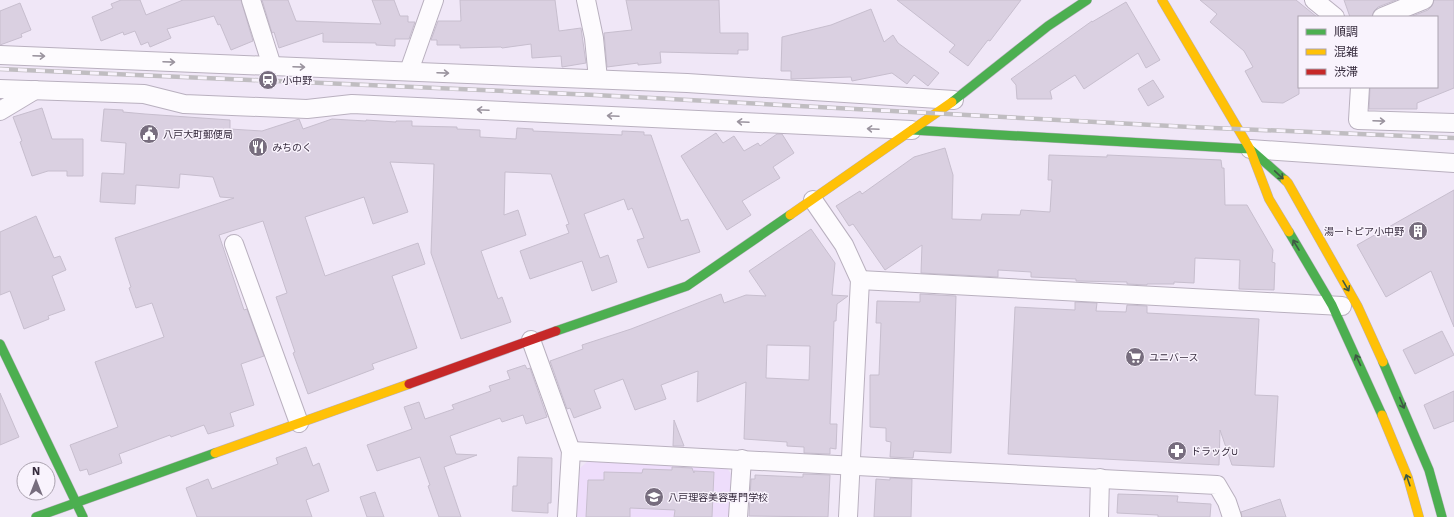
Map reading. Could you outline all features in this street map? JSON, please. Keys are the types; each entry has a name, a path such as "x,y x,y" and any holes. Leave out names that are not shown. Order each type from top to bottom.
{"street":[{"path":"251,0 272,66"},
{"path":"409,71 434,0"},
{"path":"586,0 594,38 598,79"},
{"path":"36,517 531,340 687,286 813,200 954,100 1048,26 1087,0"},
{"path":"1162,0 1250,149 1269,199 1332,306 1368,382 1394,443 1408,478 1419,517"},
{"path":"1314,0 1334,16"},
{"path":"1384,16 1424,0"},
{"path":"0,54 687,83 954,100"},
{"path":"1360,88 1358,120 1454,123"},
{"path":"0,89 144,94 184,104 307,109 352,104 912,130 1250,149 1454,163"},
{"path":"0,111 35,90"},
{"path":"1250,149 1288,183 1358,307 1394,385 1429,470 1442,517"},
{"path":"813,200 844,245 860,280 848,517"},
{"path":"234,244 299,423"},
{"path":"860,280 1358,307"},
{"path":"531,340 570,451 567,517"},
{"path":"0,344 83,517"},
{"path":"570,451 1218,485 1227,502 1232,517"},
{"path":"738,517 742,459"},
{"path":"1099,517 1100,478"}],"shaded area":[{"name":"八戸理容美容専門学校","path":"588,461 727,468 733,477 731,517 576,517 578,470"}],"building":[{"path":"121,0 140,0 146,15 183,0 241,0 253,41 231,50 220,24 218,25 214,16 167,29 171,38 150,47 148,42 141,45 135,31 124,35 123,32 101,41 92,17 113,8 111,4"},
{"path":"262,0 288,0 296,21 381,24 372,0 394,0 400,16 408,16 408,22 415,22 409,39 395,39 395,46 376,45 376,43 323,42 323,33 279,48 274,32 272,33"},
{"path":"460,0 555,0 559,31 581,28 586,63 562,67 561,56 532,58 531,44 502,48 460,48 460,45 437,45 437,40 431,40 438,21 461,21"},
{"path":"626,0 719,0 720,33 748,33 748,50 738,50 738,54 660,52 661,63 638,65 638,63 607,67 604,33 632,30"},
{"path":"897,0 1021,0 990,41 988,40 968,66 949,52 955,45"},
{"path":"1200,0 1296,0 1316,16 1298,16 1299,94 1283,103 1262,102 1245,71 1253,67 1244,51 1210,22 1217,14"},
{"path":"1344,0 1396,0 1378,7 1374,11 1372,16 1350,16"},
{"path":"1434,0 1454,0 1454,88 1417,103 1417,109 1369,109 1370,88 1438,88 1438,16 1413,16 1428,10 1432,6"},
{"path":"1126,2 1160,60 1146,68 1138,53 1084,89 1075,75 1050,91 1052,99 1017,99 1016,85 1011,79 1092,21"},
{"path":"20,3 31,30 21,34 22,37 0,45 0,11"},
{"path":"871,9 884,42 893,35 898,43 939,73 928,86 914,75 907,84 892,73 852,81 851,77 791,79 791,71 781,71 782,37 831,25"},
{"path":"1153,80 1164,97 1148,106 1138,89"},
{"path":"42,108 52,139 83,139 83,176 67,176 67,171 48,171 32,176 20,142 22,141 13,117"},
{"path":"104,109 123,110 123,112 145,114 230,120 230,129 262,131 299,119 303,129 332,119 396,122 412,121 412,126 457,127 457,129 480,130 480,137 516,139 517,128 533,129 533,131 622,135 622,131 644,132 644,135 651,135 681,221 688,219 700,252 648,268 637,240 644,238 632,208 628,210 624,199 584,214 600,258 608,255 617,282 592,291 582,261 530,279 520,251 569,233 566,225 569,224 551,174 505,172 504,215 518,210 526,235 481,251 498,299 502,297 511,322 461,339 431,253 434,164 390,162 408,212 373,224 364,197 305,217 325,276 418,243 425,264 392,276 417,348 372,364 374,369 308,394 293,353 295,352 276,297 287,293 263,221 219,235 244,310 247,309 264,356 241,364 254,405 230,413 234,426 208,434 204,425 171,437 170,435 119,454 122,463 89,475 87,469 80,471 70,445 118,427 95,362 164,337 152,303 136,308 129,288 131,287 115,238 234,198 220,197 213,177 180,174 179,188 136,185 135,204 100,202 102,173 124,174 126,143 101,141"},
{"path":"716,133 723,143 734,136 744,151 758,143 760,146 777,134 782,134 794,153 773,167 780,178 742,201 751,215 727,230 681,156"},
{"path":"945,148 953,175 952,219 981,220 982,214 1020,215 1021,210 1050,212 1052,180 1048,180 1049,155 1107,157 1107,155 1221,160 1222,168 1224,168 1225,205 1247,205 1273,250 1272,262 1275,263 1274,290 1239,289 1240,260 1195,258 1194,283 1174,282 1174,284 1147,285 1127,284 1127,282 1076,281 1076,279 1031,277 1031,272 998,270 998,277 921,273 922,245 885,270 853,224 849,226 836,206 860,191 862,194 914,157"},
{"name":"湯ートピア小中野","path":"1454,190 1454,327 1431,271 1386,297 1357,245"},
{"path":"36,216 54,258 60,256 66,270 52,276 65,310 48,316 49,319 24,329 10,291 0,295 0,232"},
{"path":"811,229 835,263 832,295 848,296 837,304 836,321 834,321 830,424 837,424 836,449 830,448 830,454 804,453 804,447 787,446 787,442 744,439 746,382 697,402 698,371 661,385 666,399 635,410 623,379 594,390 601,408 574,418 570,408 567,409 550,361 583,349 582,345 631,329 721,294 724,303 746,295 766,296 749,271","holes":["767,345 810,346 809,380 766,378"]},
{"path":"920,294 956,296 951,453 914,451 913,458 890,457 891,442 886,441 886,428 870,427 870,375 879,375 881,323 876,323 877,301 920,302"},
{"name":"ユニバース","path":"1075,302 1097,303 1096,311 1126,312 1127,305 1147,306 1147,313 1259,319 1255,395 1278,396 1274,467 1232,465 1220,430 1219,465 1008,454 1015,307 1075,310"},
{"path":"1442,331 1454,355 1415,374 1403,350"},
{"path":"525,365 527,369 530,368 547,417 526,424 523,415 502,422 500,418 450,436 456,454 477,455 444,467 461,517 439,517 420,457 377,471 367,445 412,429 404,407 419,402 425,419 454,409 452,405 491,391 489,386 510,379 507,371"},
{"path":"1454,391 1454,421 1434,429 1424,405"},
{"path":"0,393 19,437 0,445"},
{"path":"674,420 684,446 673,446"},
{"path":"306,447 313,466 319,463 329,491 306,500 312,517 197,517 186,488 208,479 212,489 278,464 276,458"},
{"path":"518,457 552,458 551,503 548,503 548,513 512,511 513,486 517,486"},
{"name":"八戸理容美容専門学校","path":"672,467 692,468 694,473 694,471 714,472 712,517 674,517 675,510 630,508 630,517 586,517 588,480 604,480 604,472 642,473 643,469 672,470"},
{"path":"803,474 830,475 828,517 749,516 751,479 755,479 755,475 803,477"},
{"path":"890,478 912,479 911,517 874,517 876,479 890,480"},
{"path":"375,492 384,517 367,517 360,497"},
{"path":"1118,494 1178,496 1177,502 1211,504 1210,517 1158,517 1158,515 1117,513"},
{"path":"1280,499 1286,517 1242,517 1241,512"}],"railway":[{"path":"0,69 595,95 1190,127 1454,138"}],"traffic: fast":[{"path":"952,102 1048,26 1087,0"},
{"path":"912,130 1250,149 1285,180"},
{"path":"556,331 687,286 790,215"},
{"path":"1289,232 1332,305 1382,415"},
{"path":"0,344 83,517"},
{"path":"1383,362 1429,470 1442,517"},
{"path":"36,517 215,453"}],"traffic: slow":[{"path":"1162,0 1250,149 1269,199 1289,232"},
{"path":"790,215 952,102"},
{"path":"1285,180 1358,307 1383,362"},
{"path":"215,453 409,384"},
{"path":"1382,415 1408,478 1419,517"}],"traffic: jam":[{"path":"409,384 556,331"}],"place":[{"name":"小中野","path":"268,80"},
{"name":"八戸大町郵便局","path":"149,134"},
{"name":"みちのく","path":"258,147"},
{"name":"湯ートピア小中野","path":"1418,231"},
{"name":"ユニバース","path":"1135,357"},
{"name":"ドラッグU","path":"1177,451"},
{"name":"八戸理容美容専門学校","path":"654,497"}]}
